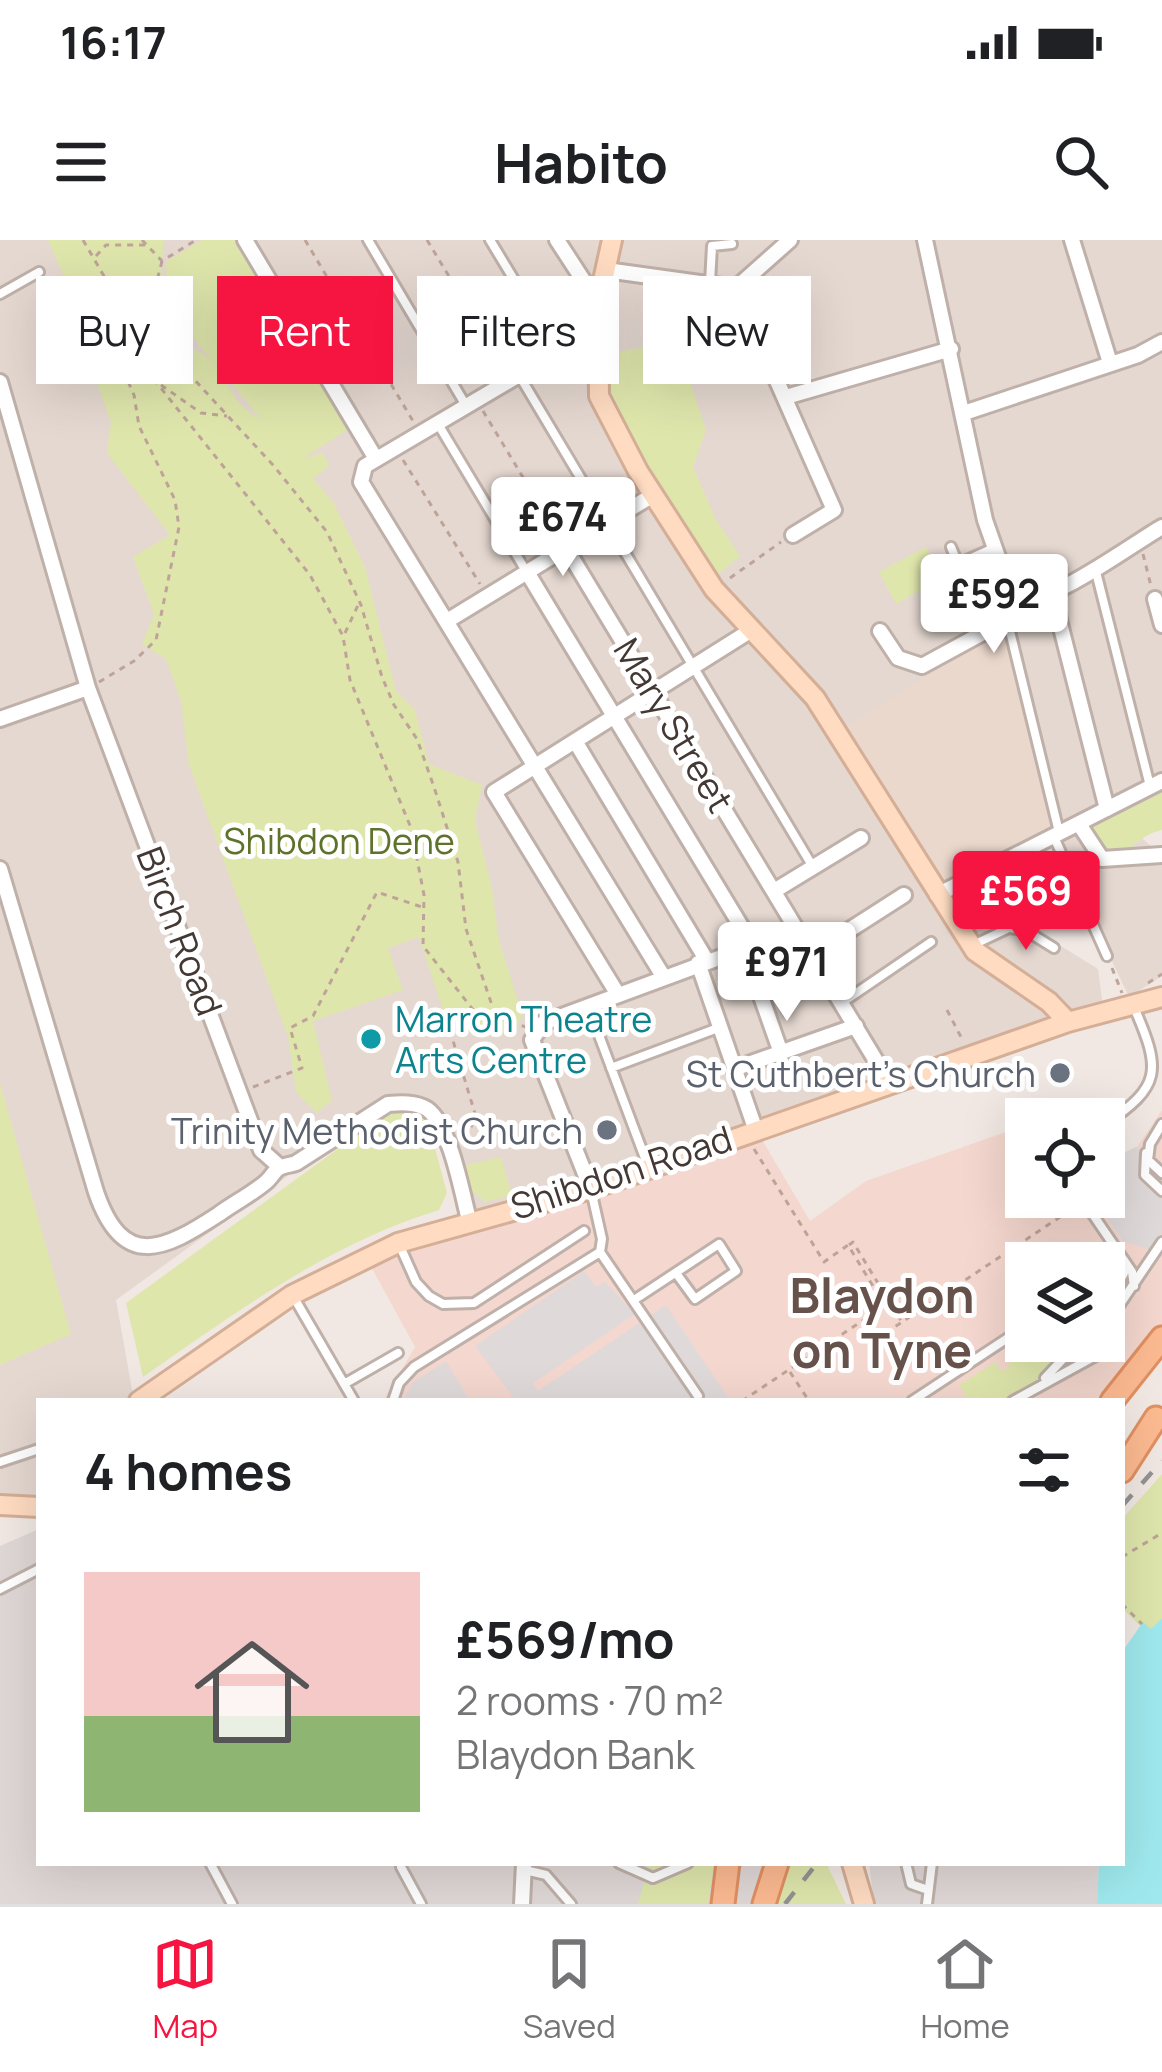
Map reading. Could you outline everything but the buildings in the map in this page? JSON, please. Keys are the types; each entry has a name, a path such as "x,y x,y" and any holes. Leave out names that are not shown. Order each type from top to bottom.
{"main road":[{"path":"1118,1396 1162,1338"},
{"path":"1125,1448 1159,1414"},
{"path":"1125,1466 1159,1414"},
{"path":"723,1904 728,1866"},
{"path":"764,1904 776,1866"}],"street":[{"path":"245,240 376,459"},
{"path":"557,240 580,276"},
{"path":"605,276 612,240"},
{"path":"750,276 790,240"},
{"path":"880,631 898,658 922,666 1006,617 1013,600 985,520 925,240"},
{"path":"1072,240 1110,363"},
{"path":"606,270 654,276"},
{"path":"964,413 1162,342"},
{"path":"786,397 951,349"},
{"name":"Birch Road","path":"0,382 88,688 261,1150 280,1167"},
{"path":"502,384 376,459 361,474 362,482 663,976"},
{"path":"599,384 599,396 653,495 714,589 815,698 971,946 1049,1002 1068,1022"},
{"path":"780,384 834,510 793,535"},
{"path":"447,621 653,495"},
{"path":"1013,600 1027,602 1052,592 1162,527"},
{"name":"Mary Street","path":"566,548 890,1084"},
{"path":"527,572 748,947 782,1052"},
{"path":"1052,592 1107,809"},
{"path":"1155,599 1162,626"},
{"path":"617,993 494,792 753,629"},
{"path":"0,719 88,688"},
{"path":"574,741 703,962 750,1130"},
{"path":"937,896 1156,784"},
{"path":"1079,824 1102,859 1162,855"},
{"path":"774,891 861,838"},
{"path":"0,869 106,1222 119,1235 156,1247 177,1241 268,1181 280,1167 296,1163 388,1104 426,1109 441,1126 470,1220"},
{"path":"812,954 904,895"},
{"path":"590,1189 532,1040 543,1023 797,929"},
{"path":"1128,1001 1162,984"},
{"path":"1128,1001 1162,998"},
{"name":"Shibdon Road","path":"143,1398 292,1295 398,1243 590,1189 1068,1022 1104,1015 1128,1001"},
{"path":"734,1069 856,1026"},
{"path":"0,1505 36,1507"},
{"path":"522,1904 524,1866"},
{"path":"853,1866 864,1904"}],"lane":[{"path":"368,240 471,403"},
{"path":"490,240 512,276"},
{"path":"710,276 712,247 732,244"},
{"path":"0,294 39,272"},
{"path":"520,384 813,867"},
{"path":"437,423 527,572"},
{"path":"951,548 958,564 994,548"},
{"path":"1095,568 1156,784"},
{"path":"1006,617 1057,836 1107,956"},
{"path":"996,902 1009,928"},
{"path":"971,946 1009,928 1024,930 1054,948"},
{"path":"842,1003 931,942"},
{"path":"1125,1112 1154,1086 1156,1064 1151,1041 1128,1001"},
{"path":"587,1005 648,1168"},
{"path":"610,1068 720,1027"},
{"path":"1151,1041 1162,1046"},
{"path":"1162,1124 1143,1167 1150,1184 1162,1191"},
{"path":"1150,1144 1148,1160 1162,1173"},
{"path":"590,1189 602,1239 600,1252 698,1396"},
{"path":"1095,1218 1132,1272 1134,1286"},
{"path":"398,1243 416,1282 429,1296 443,1304 474,1303 584,1231"},
{"path":"1125,1300 1162,1243"},
{"path":"634,1300 718,1244 736,1271 694,1299 676,1273"},
{"path":"394,1398 399,1383 414,1367 600,1252"},
{"path":"292,1295 352,1398"},
{"path":"917,1398 1005,1339"},
{"path":"344,1384 398,1353"},
{"path":"1035,1387 1059,1362"},
{"path":"1018,1398 1083,1362"},
{"path":"926,1392 931,1398"},
{"path":"0,1462 36,1450"},
{"path":"0,1589 36,1571"},
{"path":"212,1866 232,1904"},
{"path":"524,1866 546,1875 571,1904"},
{"path":"626,1866 653,1878 681,1866"},
{"path":"907,1866 911,1884 928,1890"},
{"path":"927,1904 932,1866"},
{"path":"401,1867 421,1904"}],"path":[{"path":"83,240 103,276"},
{"path":"142,240 162,261"},
{"path":"196,240 162,261 153,296 191,376 327,532 360,602 394,705 417,739 458,862 466,928 496,1017"},
{"path":"305,240 420,433"},
{"path":"427,240 450,276"},
{"path":"94,259 106,245 148,245"},
{"path":"88,688 134,661 156,640 178,540 176,500 147,447 129,384"},
{"path":"158,384 310,575 343,636 350,680 411,828 424,908 423,946 478,1016"},
{"path":"159,384 201,413 229,416"},
{"path":"471,403 566,548"},
{"path":"396,448 487,596"},
{"path":"714,589 793,535"},
{"path":"1139,540 1155,599"},
{"path":"343,636 360,602"},
{"path":"239,1092 302,1068 290,1028 313,1016 377,892 424,908"},
{"path":"1107,956 1128,1001"},
{"path":"947,1010 971,1057"},
{"path":"446,1141 470,1129 476,1117 451,1034 478,1016 537,1031"},
{"path":"750,1130 824,1262 848,1245 902,1322"},
{"path":"866,1319 878,1338 1054,1218"},
{"path":"747,1398 888,1305"},
{"path":"789,1370 807,1398"},
{"path":"1125,1554 1162,1533"},
{"path":"1125,1607 1142,1624"}],"shaded area":[{"path":"0,240 1162,240 1162,781 1107,809 1162,855 1162,976 1129,997 1054,838 962,885 1098,969 1104,1015 469,1220 441,1126 387,1104 116,1300 133,1398 36,1398 36,1507 0,1505"},
{"path":"1004,628 1057,833 938,889 840,730"},
{"path":"1162,1110 1162,1334 1124,1391 1107,1398 385,1398 415,1347 368,1261 755,1128 810,1221 866,1181 1005,1132 1005,1218 1125,1218 1125,1152 1137,1147"},
{"path":"1136,1147 1162,1173 1162,1249 1123,1241 1107,1218 1125,1218 1125,1152"},
{"path":"584,1271 596,1287 605,1282 635,1314 533,1383 538,1391 666,1305 728,1398 514,1398 475,1346"},
{"path":"446,1361 468,1398 404,1398 413,1382"},
{"path":"36,1530 36,1866 777,1866 755,1904 0,1904 0,1546"},
{"path":"869,1866 1099,1866 1097,1904 874,1904"}],"green space":[{"name":"Shibdon Dene","path":"48,240 163,240 162,276 64,276"},
{"name":"Shibdon Dene","path":"202,240 245,240 266,276 217,276 217,366 193,338 193,276 165,276 167,261"},
{"name":"Shibdon Dene","path":"193,348 212,361 217,384 227,384 237,400 260,418 232,384 331,384 355,425 302,459 323,453 329,465 313,479 333,502 365,567 396,691 415,710 429,764 482,785 475,820 499,940 522,1014 514,1035 476,1029 445,1016 419,937 388,948 403,990 313,1021 332,1100 317,1113 296,1092 288,1037 189,765 181,701 166,659 142,644 154,614 133,557 170,535 107,453 111,423 97,384 193,384"},
{"path":"643,348 643,384 691,384 706,430 693,467 716,520 740,556 717,575 661,491 610,389 610,384 619,384 619,353"},
{"path":"926,547 940,579 896,604 879,572"},
{"path":"1162,781 1162,830 1102,859 1079,824"},
{"path":"0,1083 71,1334 0,1365"},
{"path":"408,1108 426,1114 447,1193 439,1210 321,1261 143,1377 126,1303 383,1116"},
{"path":"501,1157 512,1195 485,1202 470,1189 462,1166"},
{"path":"995,1362 1001,1371 1009,1362 1063,1362 1015,1398 967,1398 959,1385"},
{"path":"1162,1474 1162,1618 1151,1630 1125,1611 1125,1516"},
{"path":"648,1866 714,1866 708,1904 638,1904"},
{"path":"788,1866 827,1866 846,1904 776,1904"}],"water":[{"path":"1162,1618 1162,1904 1097,1904 1099,1866 1125,1866 1125,1648 1143,1622 1151,1629"}],"railway":[{"path":"1125,1503 1162,1461"},
{"path":"785,1904 815,1866"}],"place":[{"name":"Marron Theatre Arts Centre","path":"371,1039"},
{"name":"St Cuthbert's Church","path":"1060,1073"},
{"name":"Trinity Methodist Church","path":"607,1130"}],"district":[{"name":"Blaydon on Tyne","path":"882,1322"}]}
